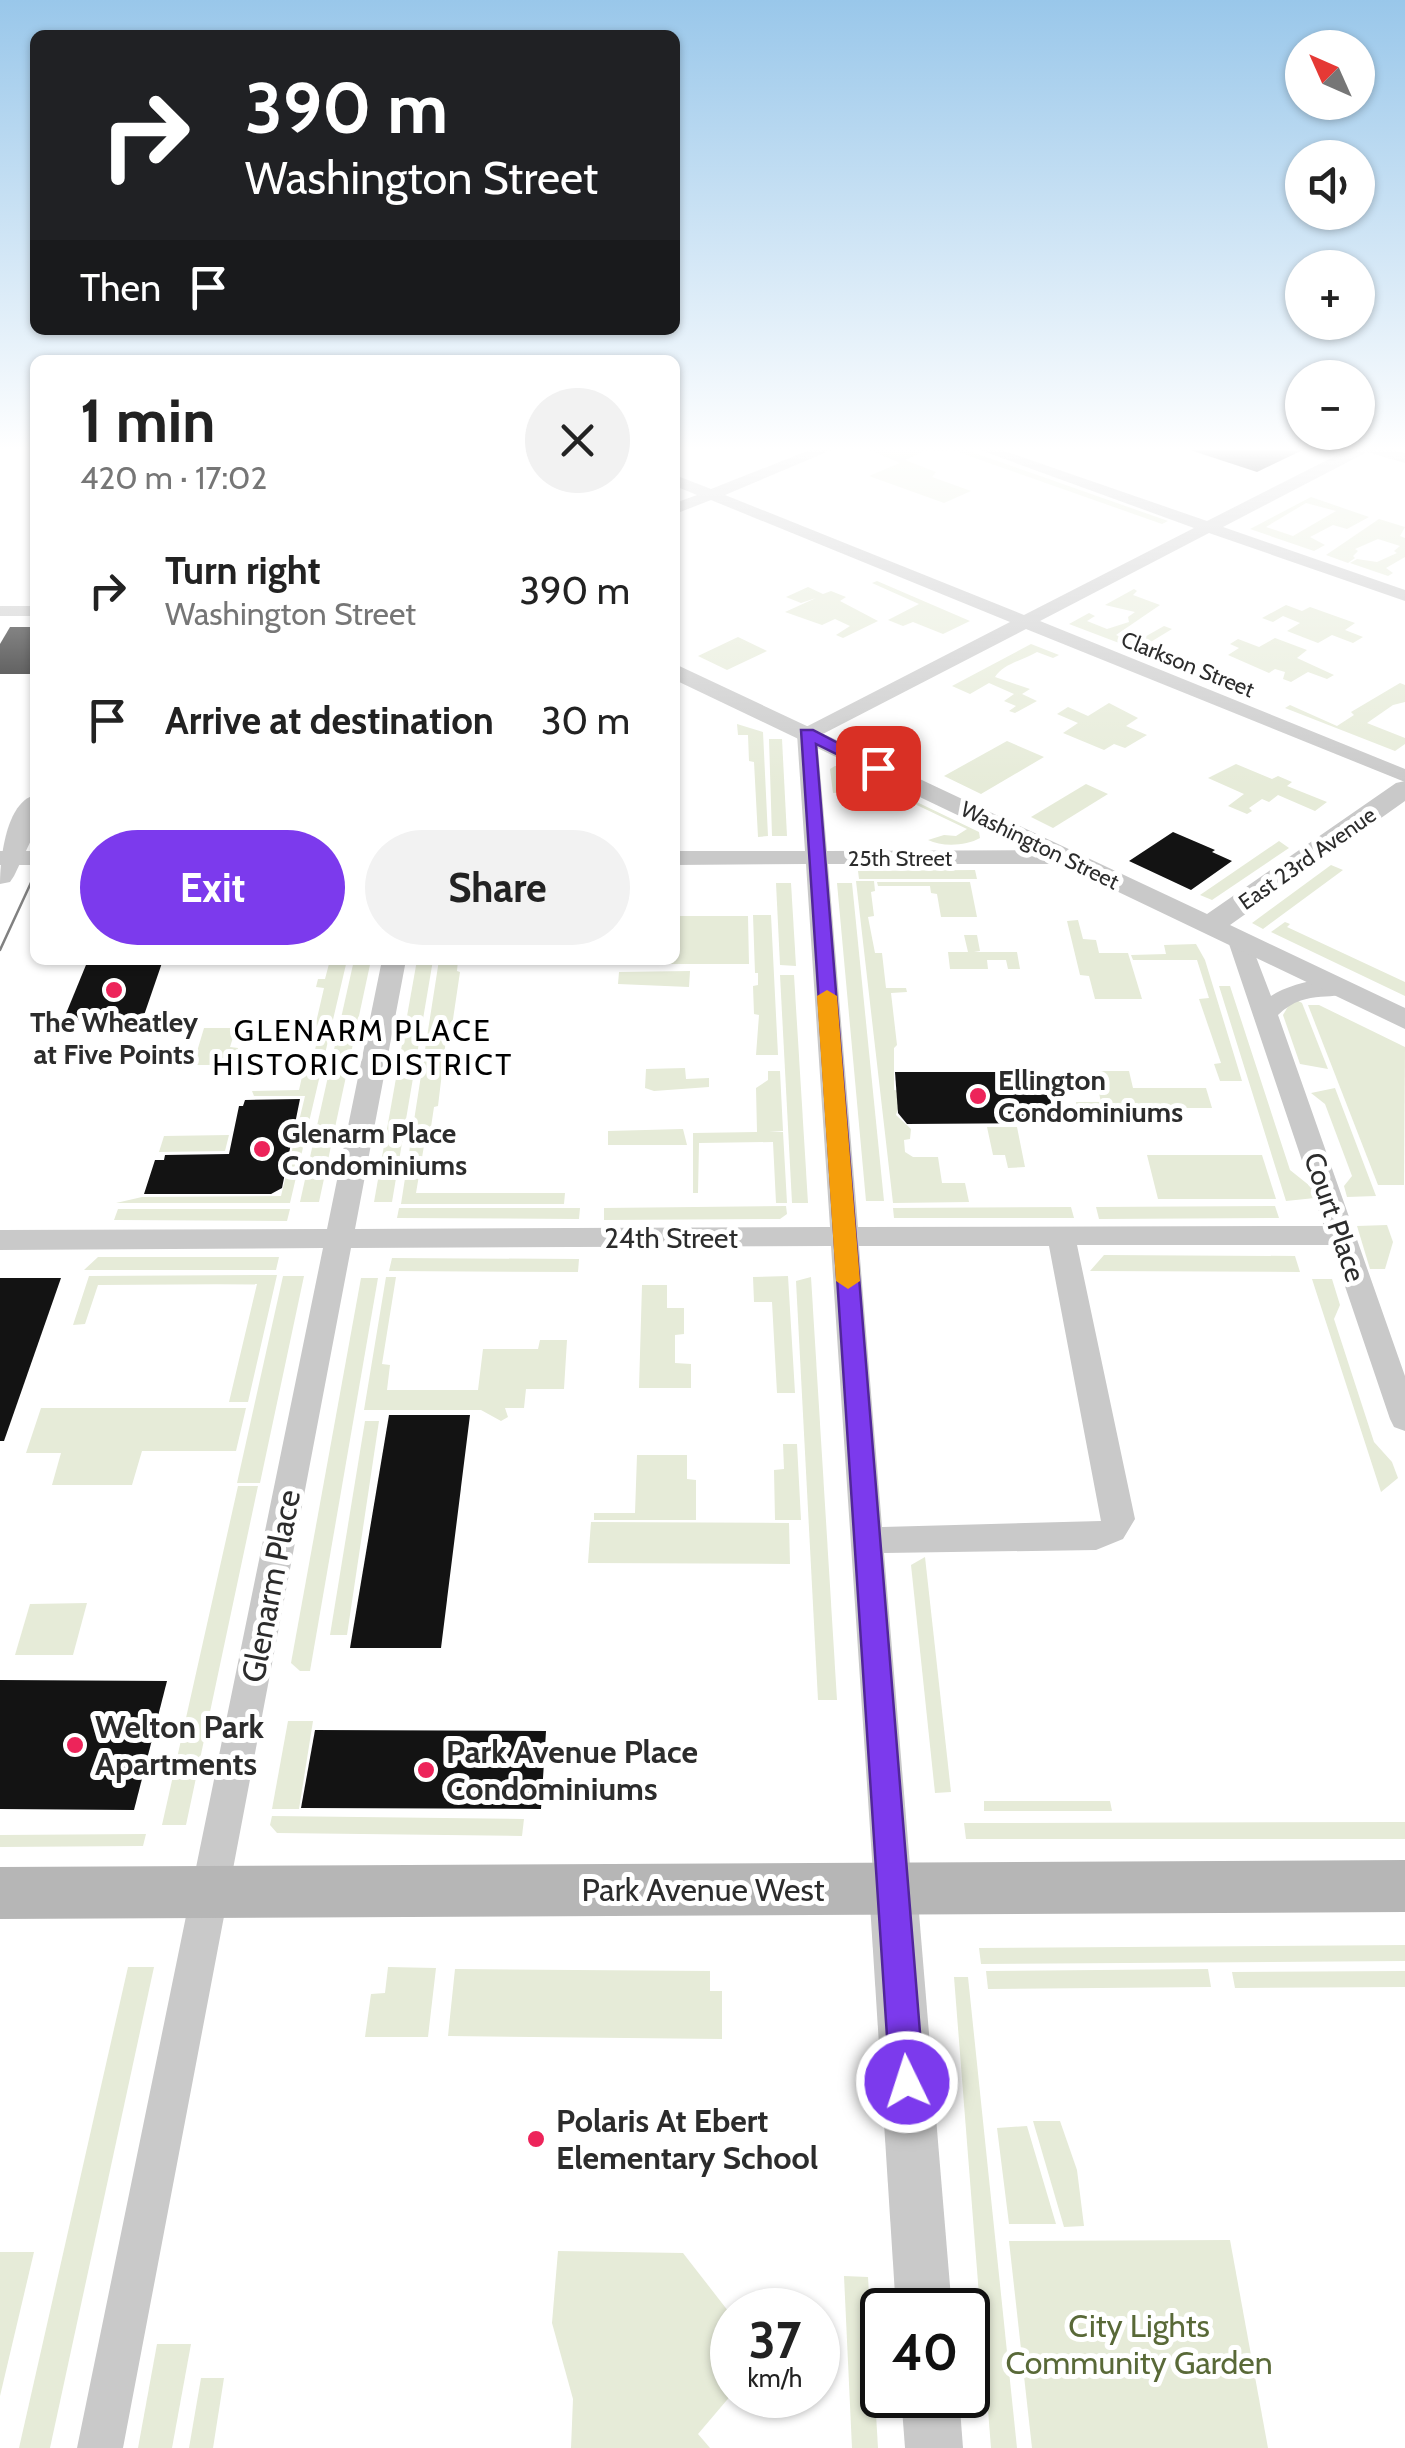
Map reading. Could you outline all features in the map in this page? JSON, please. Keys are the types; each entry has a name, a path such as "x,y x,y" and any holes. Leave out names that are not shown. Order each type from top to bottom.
{"main road":[{"name":"Park Avenue West","path":"0,1893 1405,1886"}],"street":[{"name":"Clarkson Street","path":"872,560 1405,776"},
{"path":"922,2288 807,734 1144,560"},
{"path":"1303,560 1405,596"},
{"path":"0,611 30,610"},
{"name":"Washington Street","path":"680,673 1405,1020"},
{"name":"East 23rd Avenue","path":"1210,926 1405,789"},
{"path":"11,863 30,816"},
{"name":"25th Street","path":"680,858 1064,857"},
{"name":"Court Place","path":"1240,941 1405,1419"},
{"name":"Glenarm Place","path":"100,2448 393,965"},
{"path":"1265,1014 1285,995 1299,990 1341,989"},
{"path":"867,1540 1096,1536 1112,1530 1119,1518 1061,1235"},
{"name":"24th Street","path":"0,1240 1342,1235"},
{"path":"932,2418 934,2448"}],"green space":[{"path":"1355,560 1399,560 1386,568 1393,573 1388,576 1350,563"},
{"path":"877,581 970,621 943,634 913,622 903,626 888,620 919,604 872,583"},
{"path":"808,587 846,597 840,601 878,621 843,638 836,635 850,626 835,619 822,625 785,612 816,598 801,603 786,597"},
{"path":"1134,589 1137,591 1133,595 1160,605 1116,635 1134,643 1164,626 1172,629 1144,646 1154,651 1148,654 1069,624 1089,613 1095,616 1087,621 1107,629 1129,622 1128,617 1135,612 1105,605"},
{"path":"1286,605 1302,611 1310,607 1355,623 1345,630 1363,637 1353,643 1332,635 1318,643 1287,631 1300,623 1283,616 1273,622 1262,618"},
{"path":"738,637 767,651 727,670 698,656"},
{"path":"1275,638 1307,650 1297,658 1334,675 1327,679 1308,672 1291,682 1283,679 1285,672 1275,669 1269,673 1228,655 1239,648 1230,644 1238,639 1259,647"},
{"path":"1031,644 1059,655 1053,658 1037,652 998,673 995,677 1030,689 1022,694 1037,701 1015,713 1009,711 1016,706 1004,701 1014,694 989,683 970,694 952,686"},
{"path":"1400,683 1405,685 1405,702 1393,705 1367,723 1405,738 1405,744 1395,751 1285,708 1290,705 1337,726 1354,715 1351,712"},
{"path":"1109,703 1138,718 1126,726 1147,735 1125,748 1114,744 1104,750 1063,733 1078,723 1057,714 1068,707 1088,716"},
{"path":"737,724 763,732 768,836 758,837 754,762 749,761 748,735 738,735"},
{"path":"769,739 782,739 787,836 772,836"},
{"path":"1007,741 1044,757 981,794 944,776"},
{"path":"1236,764 1272,779 1278,776 1292,782 1287,786 1327,802 1315,811 1278,795 1269,802 1262,799 1247,814 1228,806 1244,794 1208,778"},
{"path":"835,766 979,832 980,838 954,845 928,840 956,836 967,829 856,776 846,782 848,787 844,790 849,792 833,793 830,769"},
{"path":"1086,784 1108,794 1053,828 1031,817"},
{"path":"1279,841 1289,848 1212,900 1200,895"},
{"path":"1331,865 1343,870 1263,929 1252,923"},
{"path":"975,870 977,879 859,879 858,871"},
{"path":"856,881 874,881 874,916 868,917 875,953 882,953 886,988 906,988 907,992 891,993 897,1045 894,1090 903,1091 896,1115 911,1129 910,1139 904,1140 905,1152 913,1157 938,1157 942,1183 965,1183 969,1202 893,1203"},
{"path":"877,882 970,882 977,917 941,917 937,894 931,893 930,886 878,886"},
{"path":"776,883 791,883 796,966 780,965"},
{"path":"837,883 852,883 884,1201 866,1201"},
{"path":"753,915 771,915 778,1055 756,1055 759,1015 754,1014 753,986 758,985 758,973"},
{"path":"680,916 748,916 749,964 680,964"},
{"path":"1078,920 1083,939 1096,940 1099,953 1128,953 1142,999 1095,999 1089,976 1080,975 1067,921"},
{"path":"1285,922 1290,924 1287,927 1405,982 1405,996 1271,932"},
{"path":"964,935 977,935 980,951 974,952 1017,952 1020,969 1008,969 1006,960 987,960 988,969 950,969 948,952 968,952"},
{"path":"1196,944 1205,960 1242,1081 1220,1081 1214,1064 1221,1063 1199,999 1209,998 1197,960 1133,960 1131,955 1166,954 1164,945"},
{"path":"329,965 346,965 290,1203 116,1203 142,1197 281,1196 305,1096 254,1096 252,1091 299,1090 306,1059 313,1059 317,1041 312,1040 324,988 316,987 318,979 325,979"},
{"path":"353,965 370,965 319,1202 300,1202"},
{"path":"416,965 432,965 392,1202 374,1202"},
{"path":"438,965 458,965 460,972 452,1026 443,1026 441,1038 446,1039 438,1106 434,1107 431,1127 427,1128 416,1193 565,1193 564,1204 401,1204"},
{"path":"690,971 689,987 618,984 619,972"},
{"path":"780,975 794,975 808,1203 792,1203"},
{"path":"1219,986 1230,986 1290,1170 1310,1186 1315,1198 1286,1201"},
{"path":"1293,998 1302,1003 1328,1069 1300,1064 1283,1015"},
{"path":"1308,1005 1319,1005 1405,1047 1404,1185 1378,1185"},
{"path":"204,1028 236,1028 230,1047 238,1048 233,1065 193,1065"},
{"path":"685,1068 686,1079 709,1078 709,1087 654,1091 645,1088 646,1069"},
{"path":"768,1071 780,1071 783,1131 769,1132 783,1132 787,1203 776,1203 773,1142 699,1143 698,1193 693,1193 693,1133 757,1132 756,1088 768,1080"},
{"path":"1094,1071 1129,1071 1133,1088 1206,1088 1212,1108 1077,1108 1076,1102 1101,1102"},
{"path":"1335,1088 1376,1196 1347,1197 1344,1186 1352,1176 1325,1104 1311,1093"},
{"path":"987,1127 1017,1127 1025,1167 1008,1168 1005,1155 993,1155"},
{"path":"683,1129 687,1145 608,1145 608,1131"},
{"path":"229,1135 225,1151 159,1152 164,1136"},
{"path":"1147,1155 1262,1155 1276,1199 1158,1199"},
{"path":"786,1206 787,1214 780,1219 604,1220 604,1208"},
{"path":"1275,1206 1279,1218 1099,1219 1096,1207"},
{"path":"1071,1207 1074,1218 894,1218 893,1208"},
{"path":"399,1208 580,1208 579,1219 397,1218"},
{"path":"118,1209 290,1209 287,1221 114,1220"},
{"path":"1387,1225 1393,1242 1385,1269 1370,1269 1357,1226"},
{"path":"1104,1255 1295,1256 1300,1272 1090,1271"},
{"path":"98,1257 279,1257 276,1270 84,1270"},
{"path":"392,1258 579,1259 578,1272 389,1271"},
{"path":"277,1275 248,1402 229,1402 257,1284 98,1285 85,1324 73,1325 89,1276"},
{"path":"283,1276 304,1276 260,1483 237,1483"},
{"path":"788,1276 795,1393 777,1393 772,1302 754,1302 753,1277"},
{"path":"386,1277 396,1277 382,1364 390,1365 387,1390 478,1390 483,1349 538,1349 540,1340 567,1340 564,1389 526,1389 524,1408 505,1408 508,1417 501,1421 481,1410 364,1410"},
{"path":"811,1277 837,1700 818,1700 796,1281"},
{"path":"361,1278 378,1278 310,1671 300,1671 291,1663"},
{"path":"1312,1279 1332,1279 1340,1305 1334,1319 1374,1442 1392,1462 1398,1478 1381,1492"},
{"path":"642,1285 667,1285 667,1308 684,1308 684,1334 675,1335 675,1363 691,1364 691,1388 639,1388"},
{"path":"41,1408 246,1408 236,1451 142,1451 132,1485 52,1485 61,1453 26,1453"},
{"path":"365,1421 379,1421 347,1635 330,1635"},
{"path":"783,1444 797,1444 801,1520 775,1520 774,1470 784,1469"},
{"path":"637,1455 687,1455 687,1479 696,1480 696,1520 594,1520 594,1513 635,1513"},
{"path":"238,1486 258,1486 186,1825 162,1825"},
{"path":"591,1522 789,1523 790,1564 588,1563"},
{"path":"925,1557 951,1792 935,1793 911,1565"},
{"path":"87,1603 73,1655 15,1655 30,1604"},
{"path":"288,1721 313,1721 299,1809 272,1809"},
{"path":"984,1801 1110,1801 1112,1811 984,1811"},
{"path":"272,1816 524,1819 522,1836 277,1833 270,1825"},
{"path":"1405,1822 1405,1839 966,1839 964,1823"},
{"path":"146,1834 143,1846 0,1847 0,1835"},
{"path":"1405,1945 1405,1961 981,1964 979,1948"},
{"path":"128,1967 154,1967 50,2448 19,2448"},
{"path":"388,1967 436,1968 428,2037 365,2037 371,1994 385,1993"},
{"path":"455,1969 710,1971 710,1991 722,1991 722,2039 448,2036"},
{"path":"1208,1969 1211,1987 988,1989 986,1971"},
{"path":"1405,1971 1405,1987 1235,1988 1232,1972"},
{"path":"954,1977 968,1977 1017,2448 991,2448 990,2288 978,2288"},
{"path":"1033,2121 1060,2121 1077,2170 1084,2226 1064,2227"},
{"path":"1027,2126 1056,2224 1009,2224 997,2128"},
{"name":"City Lights Community Garden","path":"1230,2240 1268,2448 1032,2448 1009,2241"},
{"path":"558,2251 683,2253 710,2288 712,2418 698,2434 710,2448 571,2448 573,2399 552,2323"},
{"path":"0,2252 34,2252 0,2396"},
{"path":"844,2276 868,2277 869,2288 860,2288 860,2418 876,2418 878,2448 852,2448"},
{"path":"157,2344 191,2344 172,2448 138,2448"},
{"path":"201,2378 224,2378 213,2448 189,2448"}],"building":[{"path":"10,627 30,627 30,674 0,674 0,644"},
{"path":"1173,832 1232,861 1191,890 1129,861"},
{"name":"The Wheatley at Five Points","path":"86,965 161,965 142,1021 63,1021"},
{"name":"Ellington Condominiums","path":"895,1072 1045,1072 1055,1123 907,1124 898,1113"},
{"name":"Glenarm Place Condominiums","path":"300,1099 282,1188 271,1194 144,1194 155,1160 164,1160 165,1155 229,1154 239,1106 245,1100"},
{"path":"0,1278 61,1278 4,1441 0,1441"},
{"path":"389,1415 470,1415 441,1648 350,1648"},
{"name":"Welton Park Apartments","path":"0,1680 167,1681 134,1810 0,1809"},
{"name":"Park Avenue Place Condominiums","path":"315,1730 546,1731 541,1809 301,1808"}],"tram line":[{"path":"0,950 30,885"}],"slow traffic":[{"path":"827,996 848,1281"}],"place":[{"name":"The Wheatley at Five Points","path":"114,990"},
{"name":"Ellington Condominiums","path":"978,1096"},
{"name":"Glenarm Place Condominiums","path":"262,1149"},
{"name":"Welton Park Apartments","path":"75,1745"},
{"name":"Park Avenue Place Condominiums","path":"426,1770"},
{"name":"Polaris At Ebert Elementary School","path":"536,2139"}],"district":[{"name":"GLENARM PLACE HISTORIC DISTRICT","path":"363,1048"}],"route":[{"path":"878,768 807,734 907,2082"}]}
